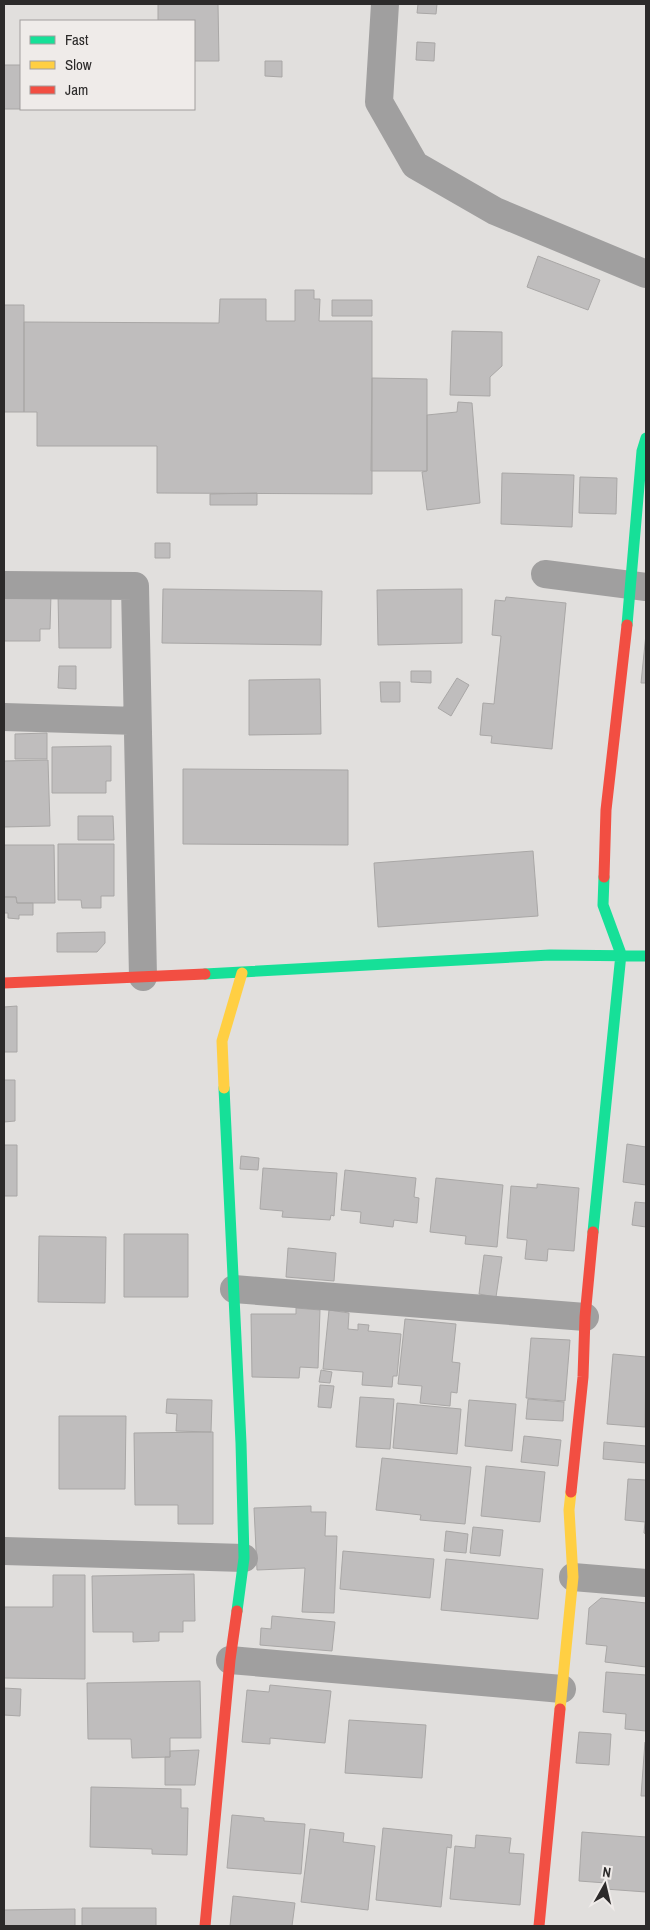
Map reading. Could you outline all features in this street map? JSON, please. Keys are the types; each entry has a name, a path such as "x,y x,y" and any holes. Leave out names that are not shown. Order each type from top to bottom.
{"street":[{"path":"384,4 380,102 414,165 495,211 646,274"},
{"path":"539,1926 573,1577 569,1510 584,1377 585,1317 607,1079 621,954 603,906 606,810 639,586 642,451 646,438"},
{"path":"545,574 639,586"},
{"path":"4,585 135,586 143,977"},
{"path":"4,717 138,721"},
{"path":"4,983 242,973 542,956 621,954 646,956"},
{"path":"206,1926 230,1660 244,1558 241,1443 222,1040 242,973"},
{"path":"234,1289 585,1317"},
{"path":"4,1551 244,1558"},
{"path":"573,1577 646,1583"},
{"path":"230,1660 562,1689"}],"building":[{"path":"158,4 218,4 219,61 195,61 195,20 158,20"},
{"path":"418,4 437,4 436,14 417,13"},
{"path":"417,42 435,43 434,61 416,60"},
{"path":"265,61 282,61 282,77 265,76"},
{"path":"4,65 20,65 20,109 4,109"},
{"path":"538,256 600,280 588,310 527,287"},
{"path":"295,290 314,290 314,299 320,299 319,321 372,321 372,494 157,493 157,446 37,446 37,412 24,412 24,322 219,323 220,299 266,299 266,321 295,321"},
{"path":"332,300 372,300 372,316 332,316"},
{"path":"4,305 24,305 24,412 4,412"},
{"path":"452,331 502,332 502,366 490,377 490,396 450,395"},
{"path":"372,378 427,379 427,471 371,471"},
{"path":"458,402 472,403 480,503 427,510 422,472 427,471 427,415 457,412"},
{"path":"502,473 574,475 572,527 501,524"},
{"path":"580,477 617,478 616,514 579,513"},
{"path":"257,493 257,505 210,505 210,494"},
{"path":"155,543 170,543 170,558 155,558"},
{"path":"163,589 322,591 321,645 162,643"},
{"path":"462,589 462,643 378,645 377,590"},
{"path":"111,592 111,648 59,648 58,593"},
{"path":"4,594 51,594 50,629 40,629 40,641 4,641"},
{"path":"506,597 566,603 552,749 491,743 492,736 480,735 483,703 494,704 501,636 492,635 495,600 505,601"},
{"path":"646,634 646,683 641,683"},
{"path":"59,666 76,666 76,689 58,688"},
{"path":"411,671 431,671 431,683 411,682"},
{"path":"457,678 469,685 451,716 438,708"},
{"path":"320,679 321,734 249,735 249,680"},
{"path":"380,682 400,682 400,702 381,702"},
{"path":"47,733 47,759 15,759 15,734"},
{"path":"111,746 111,781 106,781 106,793 52,793 52,747"},
{"path":"48,760 50,826 4,827 4,761"},
{"path":"183,769 348,770 348,845 183,844"},
{"path":"78,816 113,816 114,840 78,840"},
{"path":"58,844 114,844 114,896 101,896 101,908 82,908 81,900 58,900"},
{"path":"4,845 54,845 55,903 17,903 16,897 4,897"},
{"path":"533,851 538,916 378,927 374,863"},
{"path":"4,897 16,897 17,903 33,903 33,915 19,915 19,919 8,918 8,913 4,913"},
{"path":"105,932 105,943 97,952 57,952 57,933"},
{"path":"17,1006 17,1052 4,1052 4,1007"},
{"path":"4,1080 15,1080 15,1121 4,1122"},
{"path":"627,1144 646,1147 646,1185 623,1182"},
{"path":"4,1145 17,1145 17,1196 4,1196"},
{"path":"241,1156 259,1158 258,1170 240,1169"},
{"path":"263,1168 337,1173 334,1216 331,1215 330,1220 282,1217 283,1211 260,1209"},
{"path":"345,1170 416,1178 414,1197 419,1198 417,1223 394,1220 393,1227 360,1223 361,1212 341,1210"},
{"path":"436,1178 503,1185 497,1247 465,1244 466,1236 430,1232"},
{"path":"537,1184 579,1188 574,1251 548,1249 547,1261 525,1259 527,1240 507,1238 511,1186 537,1188"},
{"path":"635,1202 646,1203 646,1227 632,1225"},
{"path":"124,1234 188,1234 188,1297 124,1297"},
{"path":"39,1236 106,1237 105,1303 38,1302"},
{"path":"288,1248 336,1253 334,1281 286,1277"},
{"path":"484,1255 502,1257 496,1297 479,1294"},
{"path":"296,1308 320,1310 318,1368 300,1367 299,1378 252,1377 251,1314 296,1314"},
{"path":"329,1310 349,1313 348,1329 358,1330 358,1324 369,1325 368,1331 401,1334 397,1376 393,1376 392,1387 362,1385 363,1372 323,1369"},
{"path":"405,1319 456,1324 452,1362 460,1363 457,1393 451,1392 450,1406 420,1403 422,1386 398,1384"},
{"path":"531,1338 570,1340 565,1401 526,1398"},
{"path":"613,1354 646,1357 645,1427 607,1424"},
{"path":"321,1370 332,1372 330,1383 319,1382"},
{"path":"320,1385 334,1386 331,1408 318,1407"},
{"path":"360,1397 394,1399 390,1449 356,1447"},
{"path":"167,1399 212,1400 211,1432 176,1431 177,1414 166,1413"},
{"path":"528,1399 564,1402 563,1421 526,1419"},
{"path":"469,1400 516,1404 512,1451 465,1446"},
{"path":"397,1403 461,1409 457,1454 393,1448"},
{"path":"59,1416 126,1416 125,1489 59,1489"},
{"path":"213,1432 213,1524 178,1524 178,1505 135,1505 134,1433"},
{"path":"524,1436 561,1440 558,1466 521,1462"},
{"path":"604,1442 646,1446 646,1463 603,1459"},
{"path":"382,1458 471,1467 465,1524 420,1520 421,1515 376,1510"},
{"path":"486,1466 545,1472 540,1522 481,1516"},
{"path":"628,1479 646,1480 646,1534 644,1533 645,1522 625,1520"},
{"path":"311,1506 311,1512 326,1512 325,1536 337,1536 334,1613 302,1612 305,1568 257,1570 254,1508"},
{"path":"473,1527 503,1530 500,1556 470,1553"},
{"path":"446,1531 468,1534 466,1553 444,1551"},
{"path":"343,1551 434,1559 430,1598 340,1589"},
{"path":"446,1559 543,1569 538,1619 441,1610"},
{"path":"194,1574 195,1621 183,1621 183,1632 159,1632 159,1641 133,1642 133,1632 93,1632 92,1576"},
{"path":"53,1575 85,1575 85,1679 4,1678 4,1607 53,1607"},
{"path":"601,1598 646,1603 646,1667 605,1662 607,1646 586,1644 589,1608"},
{"path":"272,1616 335,1622 332,1651 260,1645 261,1628 271,1629"},
{"path":"606,1672 646,1675 646,1731 625,1729 626,1714 603,1712"},
{"path":"200,1681 201,1738 170,1738 170,1757 132,1758 131,1739 88,1739 87,1683"},
{"path":"270,1685 331,1691 325,1743 270,1738 270,1744 242,1742 247,1690 269,1692"},
{"path":"4,1688 21,1689 20,1716 4,1715"},
{"path":"349,1720 426,1725 422,1778 345,1773"},
{"path":"579,1732 611,1734 609,1765 576,1763"},
{"path":"645,1742 646,1796 641,1796"},
{"path":"199,1750 195,1785 165,1785 165,1757 170,1757 170,1751"},
{"path":"91,1787 181,1789 181,1808 188,1808 187,1855 152,1854 152,1849 90,1847"},
{"path":"232,1815 264,1818 264,1821 305,1824 301,1874 227,1868"},
{"path":"383,1828 452,1835 451,1848 447,1847 441,1907 376,1900"},
{"path":"310,1829 344,1833 343,1842 375,1846 368,1910 301,1902"},
{"path":"582,1832 646,1837 646,1892 605,1889 606,1883 579,1881"},
{"path":"476,1835 511,1838 509,1853 524,1854 520,1905 450,1899 455,1846 475,1848"},
{"path":"233,1896 295,1903 292,1926 230,1926"},
{"path":"82,1908 156,1908 156,1926 82,1926"},
{"path":"75,1909 75,1926 4,1926 4,1910"}],"traffic: fast":[{"path":"627,625 642,451 646,438"},
{"path":"593,1232 621,954 603,905 604,877"},
{"path":"205,974 550,955 646,956"},
{"path":"224,1088 241,1443 244,1558 237,1611"}],"traffic: slow":[{"path":"224,1088 222,1041 242,973"},
{"path":"560,1709 573,1577 569,1510 571,1492"}],"traffic: jam":[{"path":"604,877 606,810 627,625"},
{"path":"4,983 205,974"},
{"path":"571,1492 583,1377 585,1317 593,1232"},
{"path":"205,1926 230,1660 237,1611"},
{"path":"539,1926 560,1709"}]}
